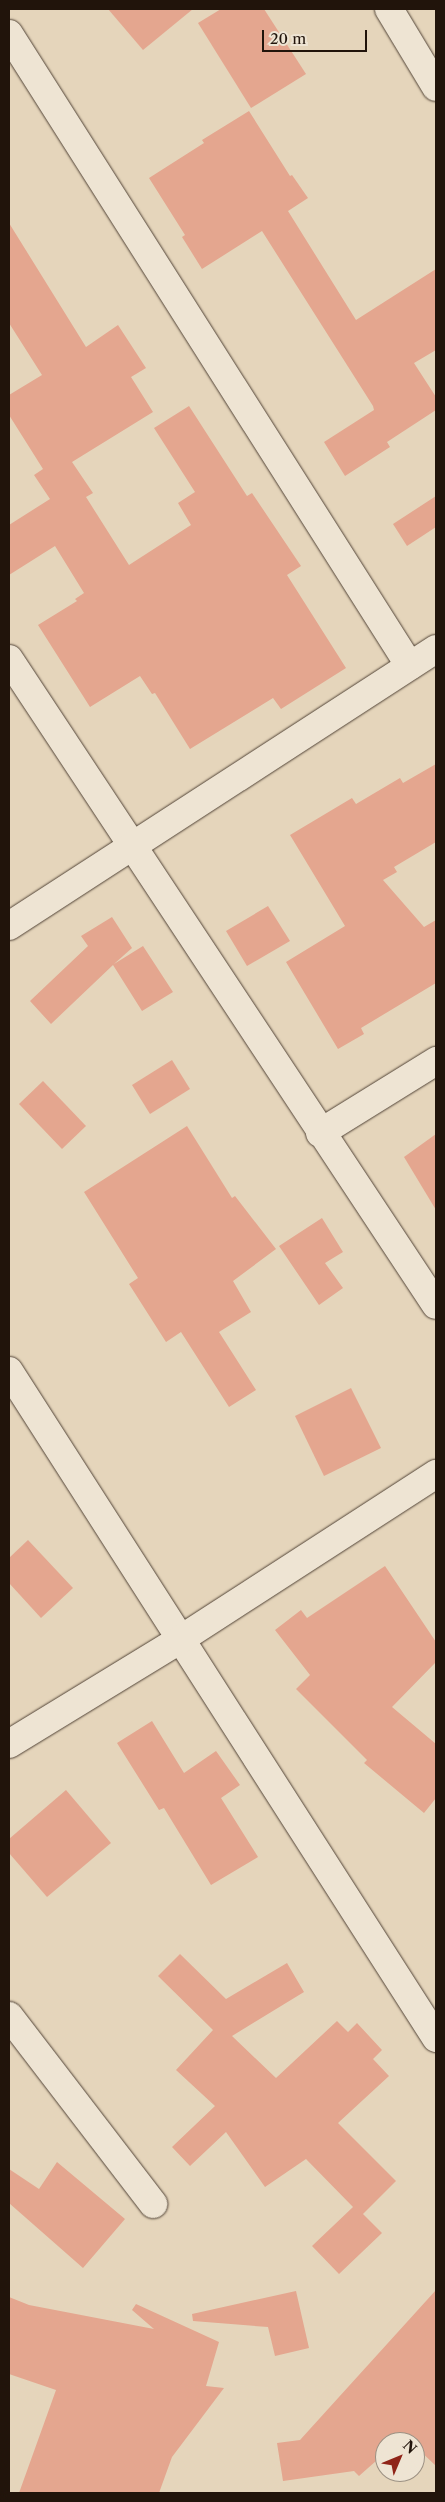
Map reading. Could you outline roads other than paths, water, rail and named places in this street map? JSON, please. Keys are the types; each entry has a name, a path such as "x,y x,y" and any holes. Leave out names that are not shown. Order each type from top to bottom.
{"street":[{"path":"389,9 436,87"},
{"path":"9,34 410,666"},
{"path":"9,926 436,649"},
{"path":"9,659 135,846 320,1133 436,1304"},
{"path":"320,1133 436,1061"},
{"path":"9,1371 436,2038"},
{"path":"9,1744 181,1638 436,1474"},
{"path":"9,2016 153,2204"}]}
